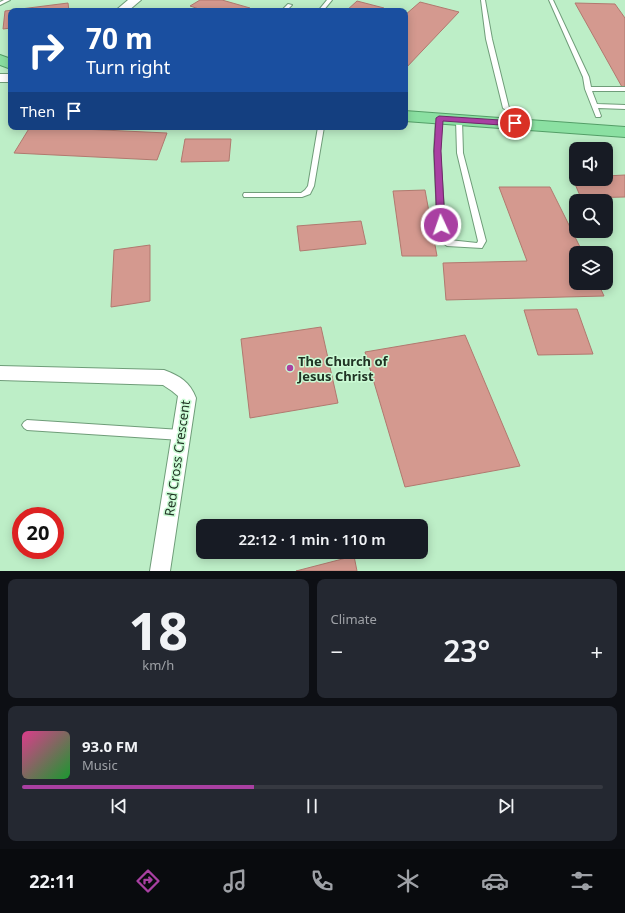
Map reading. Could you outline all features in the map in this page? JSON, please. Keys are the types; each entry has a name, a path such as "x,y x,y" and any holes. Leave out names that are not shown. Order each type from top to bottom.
{"highway":[{"path":"0,47 7,61"},
{"path":"408,103 596,111 625,118"},
{"path":"408,116 625,132"}],"street":[{"path":"125,8 134,0"},
{"name":"Red Cross Crescent","path":"0,373 164,378 180,385 185,390 187,398 160,571"}],"lane":[{"path":"0,4 8,0"},
{"path":"323,8 330,0"},
{"path":"483,0 489,39 506,108"},
{"path":"551,0 586,78 588,89 596,111 625,107"},
{"path":"286,8 290,5"},
{"path":"588,89 625,89"},
{"path":"439,118 437,151 442,239 448,244 480,246 482,241 460,153 459,120"},
{"path":"246,195 302,195 308,192 311,186 320,130"},
{"path":"27,425 181,435"}],"building":[{"path":"200,0 222,0 250,8 196,8 190,6"},
{"path":"357,1 384,8 349,8"},
{"path":"420,2 459,12 408,66 408,12"},
{"path":"68,3 69,8 29,8"},
{"path":"575,3 615,4 625,18 625,87 622,87"},
{"path":"5,11 8,11 8,28 3,29"},
{"path":"28,130 103,130 167,133 157,160 14,153"},
{"path":"185,139 231,139 229,161 181,162"},
{"path":"625,175 625,197 613,197 613,194 579,194 576,186 613,186 613,176"},
{"path":"499,187 550,187 569,225 569,238 576,238 580,246 569,246 569,290 601,290 604,296 446,300 443,263 527,261"},
{"path":"425,190 437,256 402,256 393,191"},
{"path":"361,221 366,244 300,251 297,226"},
{"path":"150,245 150,301 111,307 114,250"},
{"path":"577,309 593,354 538,355 524,310"},
{"path":"321,327 338,403 250,418 241,339"},
{"path":"465,335 520,466 405,487 365,352"},
{"path":"342,559 355,559 357,571 296,571"}],"place":[{"name":"The Church of Jesus Christ","path":"290,368"}],"route":[{"path":"441,225 437,151 439,118 515,123"}]}
